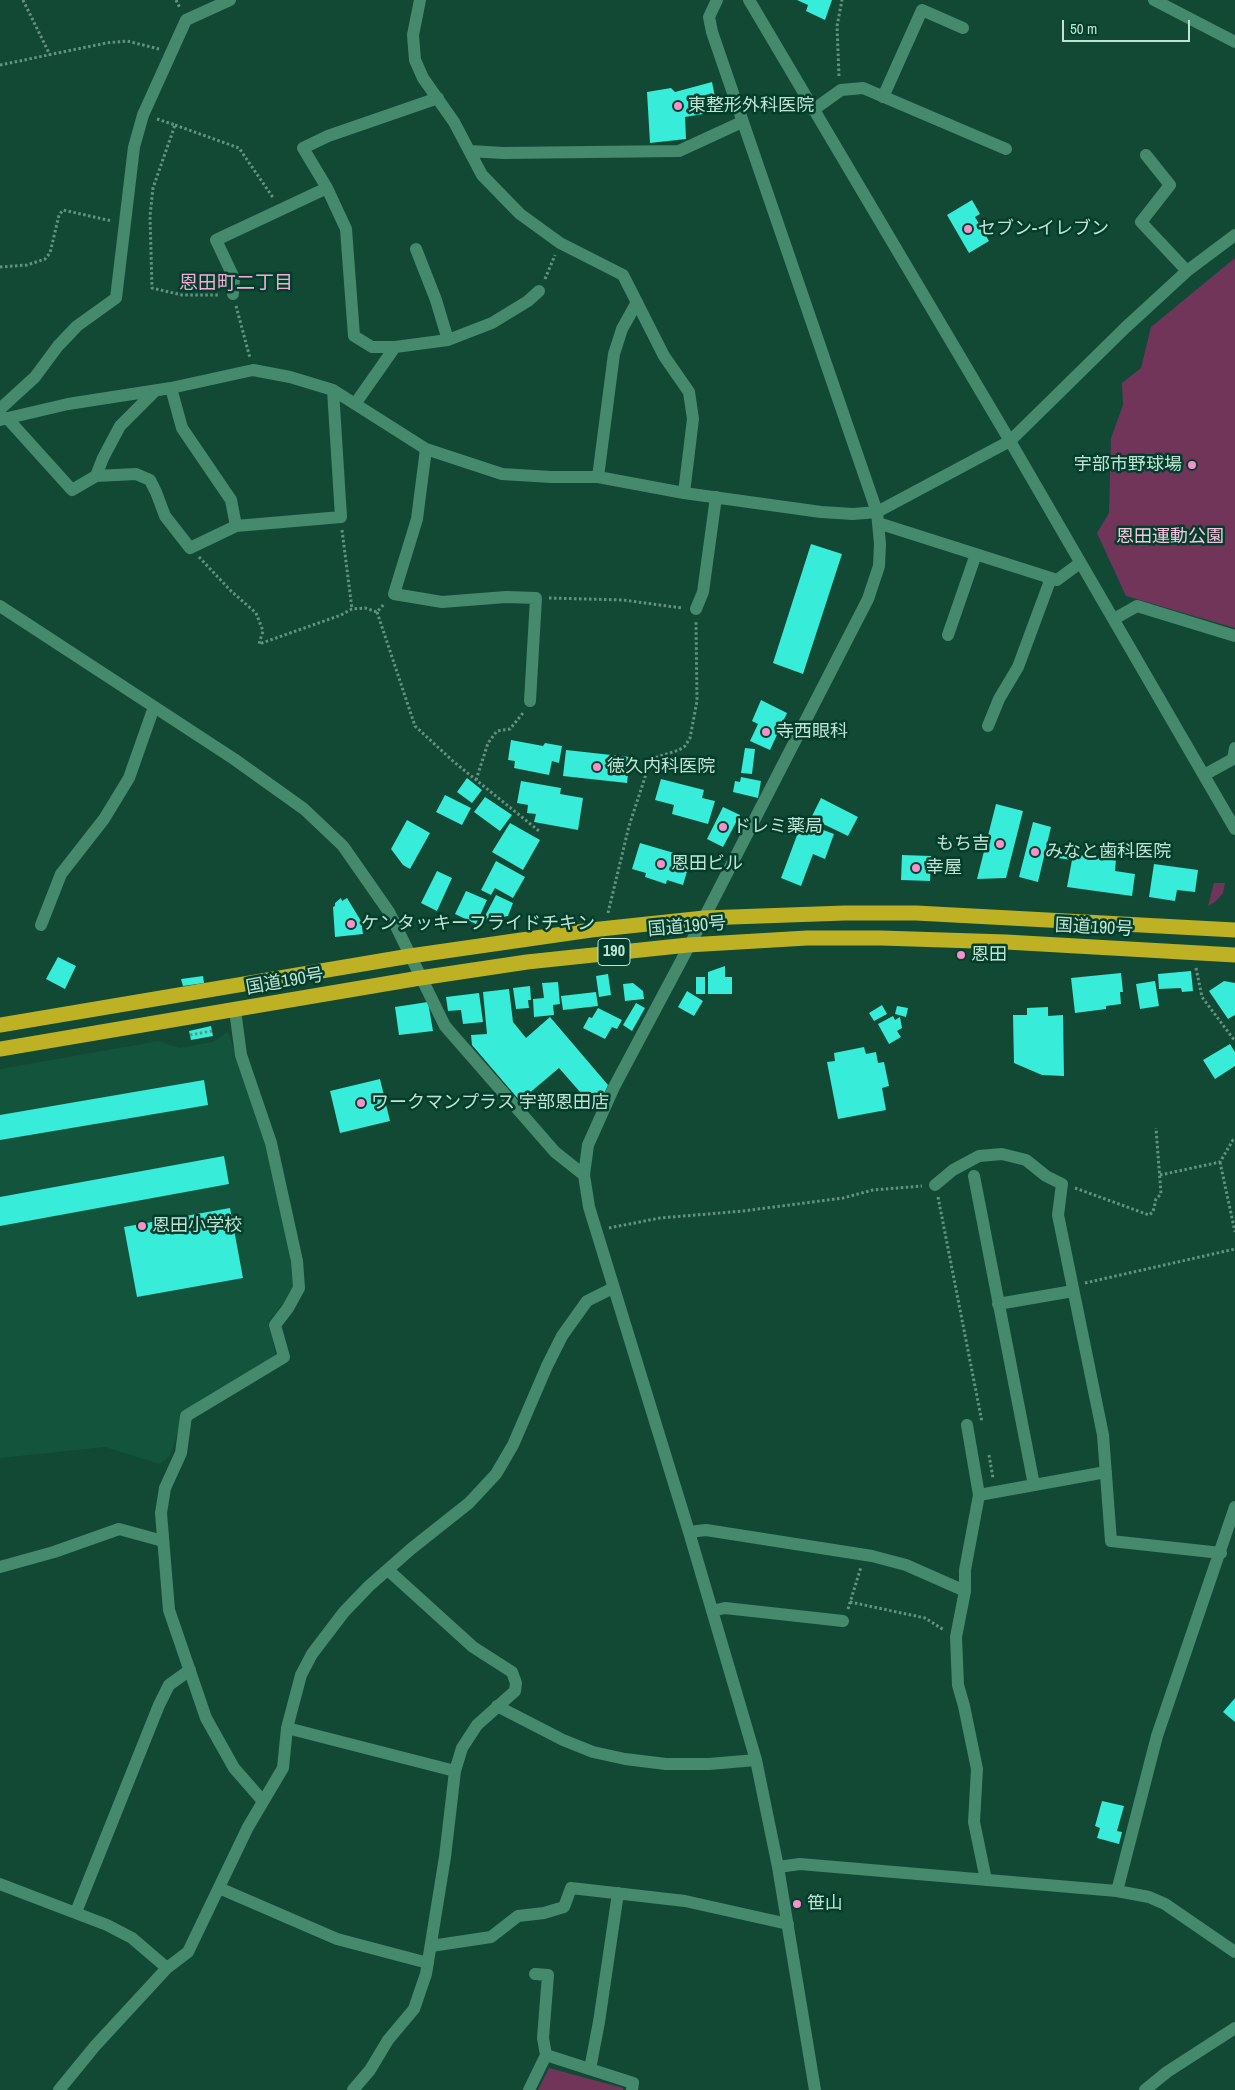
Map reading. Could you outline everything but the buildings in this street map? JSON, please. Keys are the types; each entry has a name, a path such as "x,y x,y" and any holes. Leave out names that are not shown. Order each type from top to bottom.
{"highway":[{"name":"国道190号","path":"0,1025 410,956 591,930 704,918 916,913 1235,930"},
{"name":"国道190号","path":"0,1049 420,978 527,962 688,945 807,938 880,938 1006,942 1235,955"}],"street":[{"path":"2,416 58,346 77,326 116,298 134,147 143,115 186,20 230,0"},
{"path":"420,0 413,34 415,60 423,78 438,98 482,175 520,214 560,243 623,275 664,356 689,392 693,419 684,493"},
{"path":"717,0 709,17 722,63 878,517 879,566 868,598 597,1122 588,1145 584,1175 589,1207 596,1231 689,1532 756,1760 778,1867 815,2090"},
{"path":"749,0 1010,441 1235,829"},
{"path":"1154,0 1235,42"},
{"path":"883,98 922,10 963,28"},
{"path":"813,110 841,90 863,88 1006,149"},
{"path":"438,98 328,136 303,148 327,188 346,230 354,336 372,347 395,347 448,340 492,323 528,301 539,291"},
{"path":"470,151 502,153 679,151 742,122"},
{"path":"1146,155 1170,185 1141,222 1187,271"},
{"path":"233,294 234,278 216,240 327,188"},
{"path":"878,517 1010,441 1125,328 1187,271 1235,235"},
{"path":"416,249 436,300 448,340"},
{"path":"598,477 614,354 622,329 637,302"},
{"path":"355,404 395,347"},
{"path":"2,416 155,391 253,370 290,377 333,390 426,449 502,474 598,477 684,493 821,512 878,517 976,554 1057,580 1080,563"},
{"path":"171,388 182,428 231,500 236,526"},
{"path":"2,416 72,490 96,476 136,474 150,480 165,516 190,548 236,526 341,516 333,390"},
{"path":"96,476 120,426 155,391"},
{"path":"426,449 418,519 394,594 442,602 506,596 536,598 530,701"},
{"path":"696,609 702,592 716,497"},
{"path":"948,635 976,554"},
{"path":"988,726 999,699 1018,667 1051,578"},
{"path":"0,606 234,759 304,809 348,853 389,912 445,1026 555,1152 584,1175"},
{"path":"1114,619 1136,606 1235,636"},
{"path":"41,925 61,874 104,819 129,778 154,707"},
{"path":"1204,775 1233,759 1235,748"},
{"path":"235,1010 241,1054 271,1143 297,1261 299,1288 288,1308 275,1324 284,1357 186,1416 182,1453 164,1488 161,1513 169,1610 206,1718 234,1768 262,1800"},
{"path":"935,1185 953,1170 979,1156 1002,1154 1026,1160 1046,1176 1062,1184 1058,1215 1103,1435 1111,1541 1220,1552"},
{"path":"974,1176 1034,1485"},
{"path":"59,2090 95,2046 167,1968 188,1952 262,1800 283,1768 288,1728 301,1675 312,1654 344,1612 369,1586 412,1548 469,1503 496,1474 513,1445 562,1336 587,1301 613,1288"},
{"path":"998,1304 1072,1288"},
{"path":"968,1425 979,1495 965,1570 965,1591 956,1637 958,1685 977,1769 974,1822 986,1880"},
{"path":"979,1495 1106,1472"},
{"path":"1117,1891 1158,1736 1235,1507"},
{"path":"0,1567 54,1552 118,1529 162,1541"},
{"path":"689,1532 706,1530 864,1555 906,1565 965,1591"},
{"path":"353,2090 370,2070 388,2040 414,2008 426,1974 445,1857 455,1771 462,1748 477,1724 497,1706 507,1700 515,1691 516,1684 512,1672 473,1647 388,1570"},
{"path":"712,1611 725,1608 844,1621"},
{"path":"76,1912 159,1705 169,1685 190,1670"},
{"path":"497,1706 563,1740 593,1752 625,1759 675,1764 709,1764 756,1760"},
{"path":"288,1728 455,1771"},
{"path":"778,1867 800,1864 1117,1891 1149,1897 1165,1904 1235,1952"},
{"path":"0,1884 107,1925 132,1938 167,1968"},
{"path":"219,1888 337,1939 428,1963"},
{"path":"431,1946 491,1937 518,1916 544,1913 564,1907 570,1888 686,1901 788,1924"},
{"path":"590,2069 599,2022 618,1893"},
{"path":"529,2090 546,2055 543,2038 548,1975 535,1974"},
{"path":"1146,2090 1166,2072 1235,2028"},
{"path":"546,2055 632,2083 632,2090"}],"path":[{"path":"23,0 50,55"},
{"path":"841,90 837,26 842,0"},
{"path":"0,65 106,43 127,41 173,52"},
{"path":"143,115 239,148 282,210"},
{"path":"175,125 153,188 150,216 152,288 182,295 233,294 253,370"},
{"path":"0,267 27,265 45,259 50,253 59,215 63,210 124,224"},
{"path":"539,291 560,243"},
{"path":"341,516 352,609"},
{"path":"190,548 256,614 263,631 259,644 352,609 365,608 378,612"},
{"path":"378,612 394,594"},
{"path":"536,598 624,600 696,609 697,701 690,738 685,746 678,750 651,759 629,826 608,912"},
{"path":"378,612 415,726 476,780 539,831"},
{"path":"476,780 488,743 497,731 510,729 530,701"},
{"path":"1194,953 1202,997 1235,1041"},
{"path":"190,1035 212,1031"},
{"path":"1062,1184 1149,1215 1153,1212 1156,1199 1161,1194 1156,1128"},
{"path":"1235,1139 1220,1162 1235,1232"},
{"path":"1160,1175 1220,1162"},
{"path":"596,1231 660,1218 743,1211 842,1198 873,1190 935,1185 944,1217 983,1426"},
{"path":"1072,1288 1235,1249"},
{"path":"989,1454 996,1492"},
{"path":"844,1621 864,1555"},
{"path":"850,1602 925,1618 956,1637"}],"shaded area":[{"name":"恩田小学校","path":"228,1032 265,1140 290,1250 293,1291 269,1321 276,1358 180,1413 178,1432 170,1456 160,1464 105,1447 0,1458 0,1069 159,1041 179,1048 213,1042"}],"green space":[{"name":"恩田運動公園","path":"1235,258 1235,628 1126,596 1097,533 1109,513 1111,438 1123,405 1122,383 1141,368 1151,327"},
{"path":"1214,883 1225,883 1223,893 1215,902 1208,906"},
{"path":"549,2068 623,2088 623,2090 538,2090"}],"place":[{"name":"東整形外科医院","path":"678,106"},
{"name":"セブン-イレブン","path":"968,229"},
{"name":"宇部市野球場","path":"1192,465"},
{"name":"寺西眼科","path":"766,732"},
{"name":"徳久内科医院","path":"597,767"},
{"name":"ドレミ薬局","path":"723,827"},
{"name":"もち吉","path":"1000,844"},
{"name":"みなと歯科医院","path":"1035,852"},
{"name":"恩田ビル","path":"661,864"},
{"name":"幸屋","path":"916,868"},
{"name":"ケンタッキーフライドチキン","path":"351,924"},
{"name":"恩田","path":"961,955"},
{"name":"ワークマンプラス 宇部恩田店","path":"361,1103"},
{"name":"恩田小学校","path":"142,1226"},
{"name":"笹山","path":"797,1904"}],"district":[{"name":"恩田町二丁目","path":"236,284"}]}
